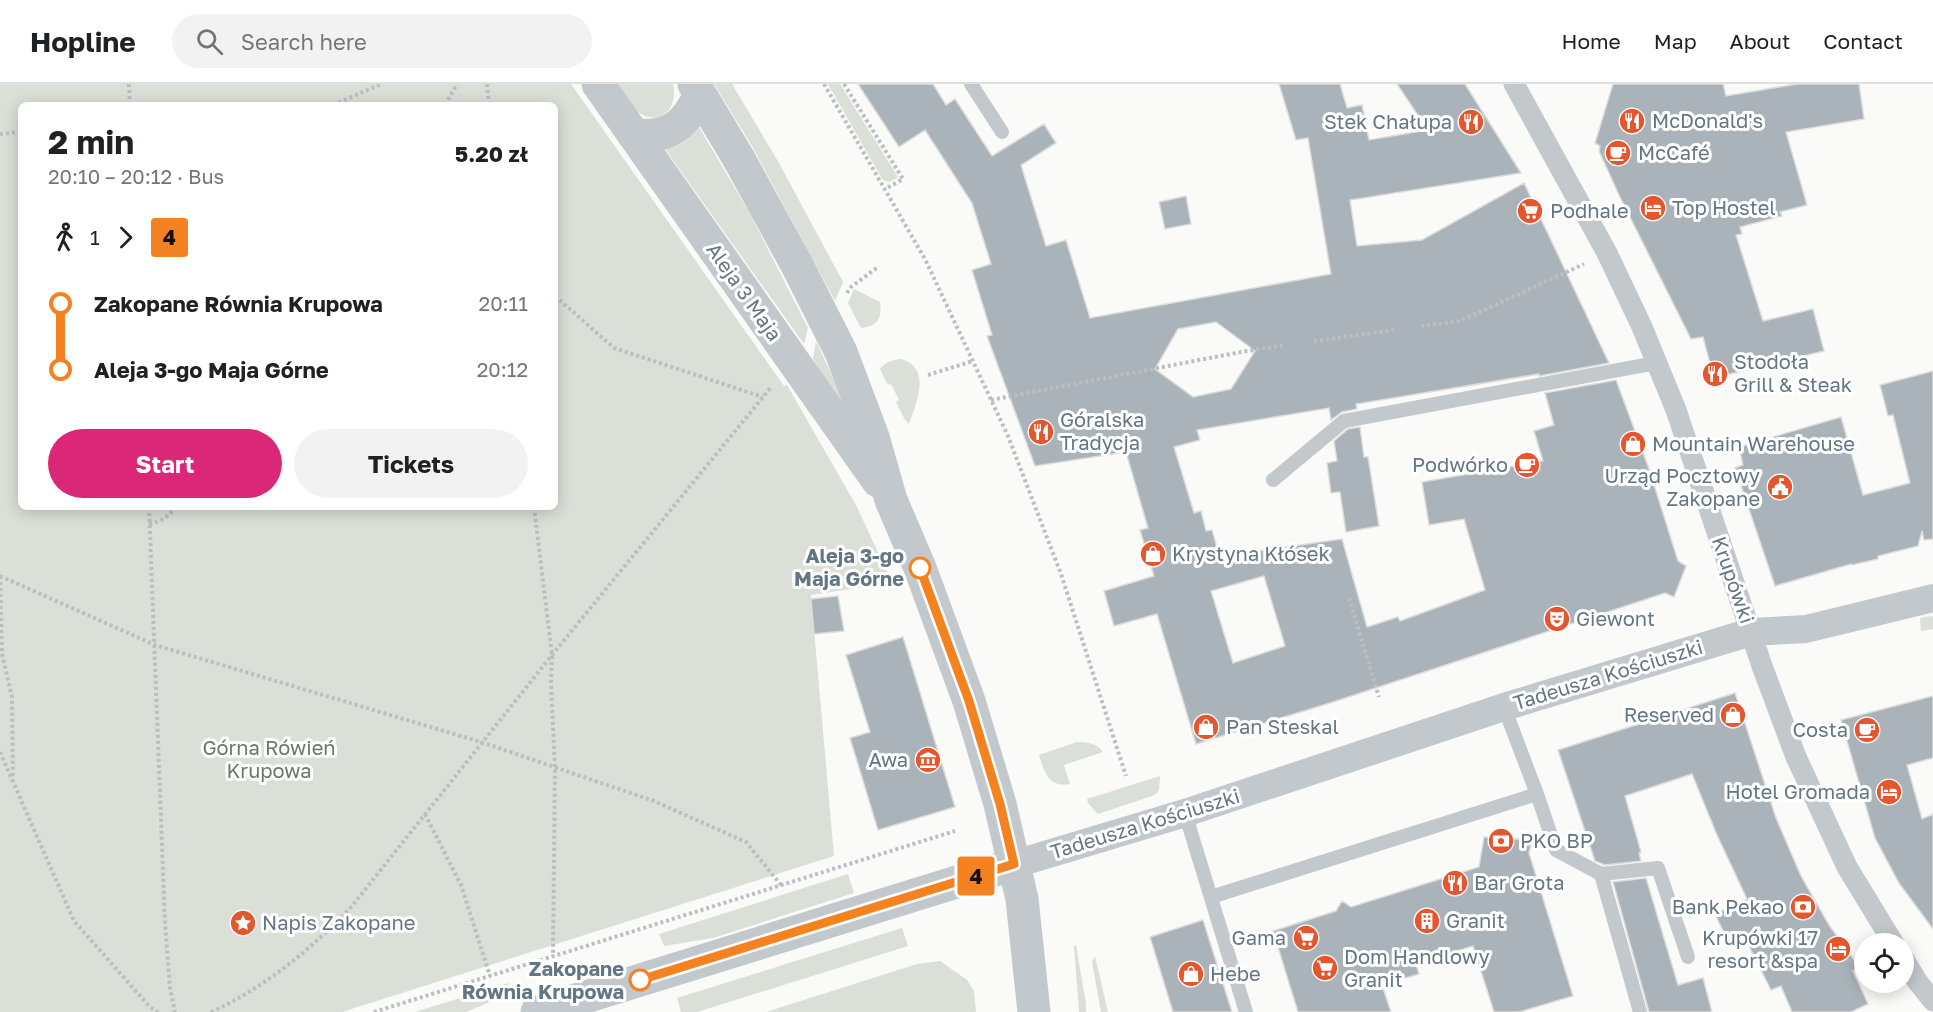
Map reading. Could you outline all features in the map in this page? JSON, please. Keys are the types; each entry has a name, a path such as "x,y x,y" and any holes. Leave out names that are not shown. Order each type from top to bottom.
{"street":[{"name":"Aleja 3 Maja","path":"598,84 891,500"},
{"name":"Krupówki","path":"1514,84 1607,253 1642,327 1676,410 1796,757 1847,867 1887,933"},
{"name":"Aleja 3 Maja","path":"697,89 767,209 841,352 873,437 891,500 920,568 969,701 1000,804 1022,898 1034,1012"},
{"path":"633,134 645,136 660,134 675,128 688,117 697,89"},
{"name":"Tadeusza Kościuszki","path":"537,1012 1185,813 1504,707 1751,632 1806,629 1933,598"},
{"path":"1914,976 1933,1001"}],"lane":[{"path":"971,84 1002,132"},
{"path":"1273,480 1344,421 1656,363"},
{"path":"1504,707 1556,850 1601,874 1658,868 1688,957"},
{"path":"1210,897 1537,794"},
{"path":"1185,813 1246,1012"},
{"path":"1601,874 1640,1012"}],"path":[{"path":"129,84 130,102"},
{"path":"340,102 381,84"},
{"path":"447,102 457,84"},
{"path":"487,84 489,102"},
{"path":"824,84 925,259 1008,436 1061,574 1126,776"},
{"path":"844,84 903,179 885,189"},
{"path":"0,134 18,132"},
{"path":"846,296 851,287 878,267"},
{"path":"1421,326 1460,321 1567,272"},
{"path":"558,299 614,348 763,397"},
{"path":"1314,341 1394,330"},
{"path":"991,400 1285,345"},
{"path":"928,375 973,361"},
{"path":"211,1012 258,986 297,957 328,931 352,906 552,654 775,383"},
{"path":"148,510 165,923 170,988 176,1012"},
{"path":"149,524 160,522 173,510"},
{"path":"534,510 552,654 555,768 553,956"},
{"path":"13,783 12,696 2,654 0,576 155,645 481,742 654,801 746,842 781,885"},
{"path":"1349,598 1379,697"},
{"path":"0,752 74,921 150,1007 158,1012"},
{"path":"425,814 461,885 490,976"},
{"path":"374,1012 955,831"}],"green space":[{"name":"Górna Rówień Krupowa","path":"0,84 571,84 784,386 787,385 857,507 892,583 811,595 834,856 342,1012 0,1012"},
{"path":"618,84 673,84 671,106 663,115 656,117 641,114 631,105"},
{"path":"714,84 732,84 779,163 843,282 835,301 752,146"},
{"path":"828,84 840,84 898,177 890,182 883,180"},
{"path":"699,127 750,214 808,328 804,344 665,149 684,141"},
{"path":"854,289 880,302 878,321 861,328 848,303"},
{"path":"816,341 871,458 813,359"},
{"path":"900,359 910,363 919,378 920,387 909,424 896,402 899,400 891,384 888,385 880,369 889,362"},
{"path":"1933,616 1933,629 1921,631 1920,618"},
{"path":"1077,742 1095,745 1103,752 1064,765 1070,784 1057,784 1045,773 1039,755"},
{"path":"1160,776 1159,790 1155,795 1098,814 1088,803 1087,799"},
{"path":"848,874 854,893 713,938 664,946 659,934"},
{"path":"902,928 908,946 697,1012 681,1012 677,998"},
{"path":"1076,945 1086,1012 1079,1012 1074,946"},
{"path":"1095,956 1108,1012 1101,1012 1092,962"},
{"path":"940,961 967,980 974,991 976,1012 766,1012 917,964"},
{"path":"508,983 512,993 466,1012 415,1012"}],"building":[{"path":"858,84 933,84 946,105 955,99 992,156 1044,124 1056,143 1021,165 1046,246 1066,240 1090,318 1331,274 1308,138 1296,140 1279,84 1340,84 1347,108 1362,105 1369,140 1428,130 1397,84 1465,84 1521,173 1350,200 1357,246 1422,240 1524,183 1609,363 1356,404 1357,409 1342,412 1331,420 1329,408 1197,430 1200,440 1174,447 1194,513 1201,511 1206,531 1212,530 1220,558 1257,548 1257,551 1342,539 1367,627 1398,617 1400,621 1485,590 1464,519 1429,525 1422,482 1543,461 1534,431 1554,425 1545,393 1616,380 1648,466 1678,561 1686,566 1674,597 1665,593 1330,703 1196,744 1157,614 1114,626 1104,591 1154,576 1140,530 1148,528 1126,452 1035,466 987,336 992,335 972,270 991,264 972,203 925,130 899,147","holes":["1216,322 1255,351 1231,389 1193,397 1155,369 1178,329","1264,576 1285,646 1233,663 1211,591"]},
{"path":"1613,84 1723,84 1726,96 1797,84 1859,84 1864,119 1786,132 1807,205 1780,212 1782,216 1740,227 1742,234 1736,235 1763,321 1813,309 1824,351 1714,378 1703,337 1691,339 1619,195 1599,151 1600,146 1595,143"},
{"path":"1186,196 1191,224 1165,229 1159,202"},
{"path":"1933,371 1933,539 1924,540 1922,531 1918,546 1775,586 1735,468 1743,465 1739,447 1841,417 1863,495 1910,483 1893,415 1888,416 1880,385"},
{"path":"1360,427 1364,457 1368,457 1379,526 1346,532 1340,492 1331,493 1327,463 1337,461 1334,441 1348,429"},
{"path":"838,596 844,631 814,634 811,599"},
{"path":"903,637 955,807 878,830 850,738 870,732 846,655"},
{"path":"1735,693 1776,818 1801,876 1829,925 1854,960 1854,993 1863,993 1868,1004 1851,1012 1792,1012 1781,986 1771,990 1742,932 1727,939 1715,914 1747,899 1692,774 1625,796 1641,852 1639,853 1641,861 1605,865 1595,861 1558,750"},
{"name":"Hotel Gromada","path":"1933,696 1933,758 1907,765 1922,819 1933,814 1933,929 1899,883 1875,838 1841,720"},
{"name":"Granit","path":"1484,837 1532,840 1529,853 1573,996 1519,1012 1494,1012 1473,946 1416,964 1419,974 1382,985 1391,1012 1298,1012 1273,931 1336,911 1342,901 1351,907 1479,867"},
{"path":"1646,878 1678,985 1703,978 1712,1012 1649,1012 1613,882"},
{"name":"Hebe","path":"1203,920 1232,1012 1173,1012 1150,937"}],"bus line":[{"name":"4","path":"640,980 1014,864 1000,804 969,701 920,568"}],"place":[{"name":"McDonald's","path":"1632,121"},
{"name":"Stek Chałupa","path":"1471,122"},
{"name":"McCafé","path":"1618,153"},
{"name":"Top Hostel","path":"1653,208"},
{"name":"Podhale","path":"1530,211"},
{"name":"Stodoła Grill & Steak","path":"1715,374"},
{"name":"Góralska Tradycja","path":"1041,432"},
{"name":"Mountain Warehouse","path":"1633,444"},
{"name":"Podwórko","path":"1527,465"},
{"name":"Urząd Pocztowy Zakopane","path":"1780,487"},
{"name":"Krystyna Kłósek","path":"1153,554"},
{"name":"Aleja 3-go Maja Górne","path":"920,568"},
{"name":"Giewont","path":"1557,619"},
{"name":"Reserved","path":"1733,715"},
{"name":"Pan Steskal","path":"1206,727"},
{"name":"Costa","path":"1867,730"},
{"name":"Awa","path":"928,760"},
{"name":"Hotel Gromada","path":"1889,792"},
{"name":"PKO BP","path":"1501,841"},
{"name":"Bar Grota","path":"1455,883"},
{"name":"Bank Pekao","path":"1803,907"},
{"name":"Granit","path":"1427,921"},
{"name":"Napis Zakopane","path":"243,923"},
{"name":"Gama","path":"1306,938"},
{"name":"Krupówki 17 resort &spa","path":"1838,949"},
{"name":"Dom Handlowy Granit","path":"1325,968"},
{"name":"Hebe","path":"1191,974"},
{"name":"Zakopane Równia Krupowa","path":"640,980"}]}
